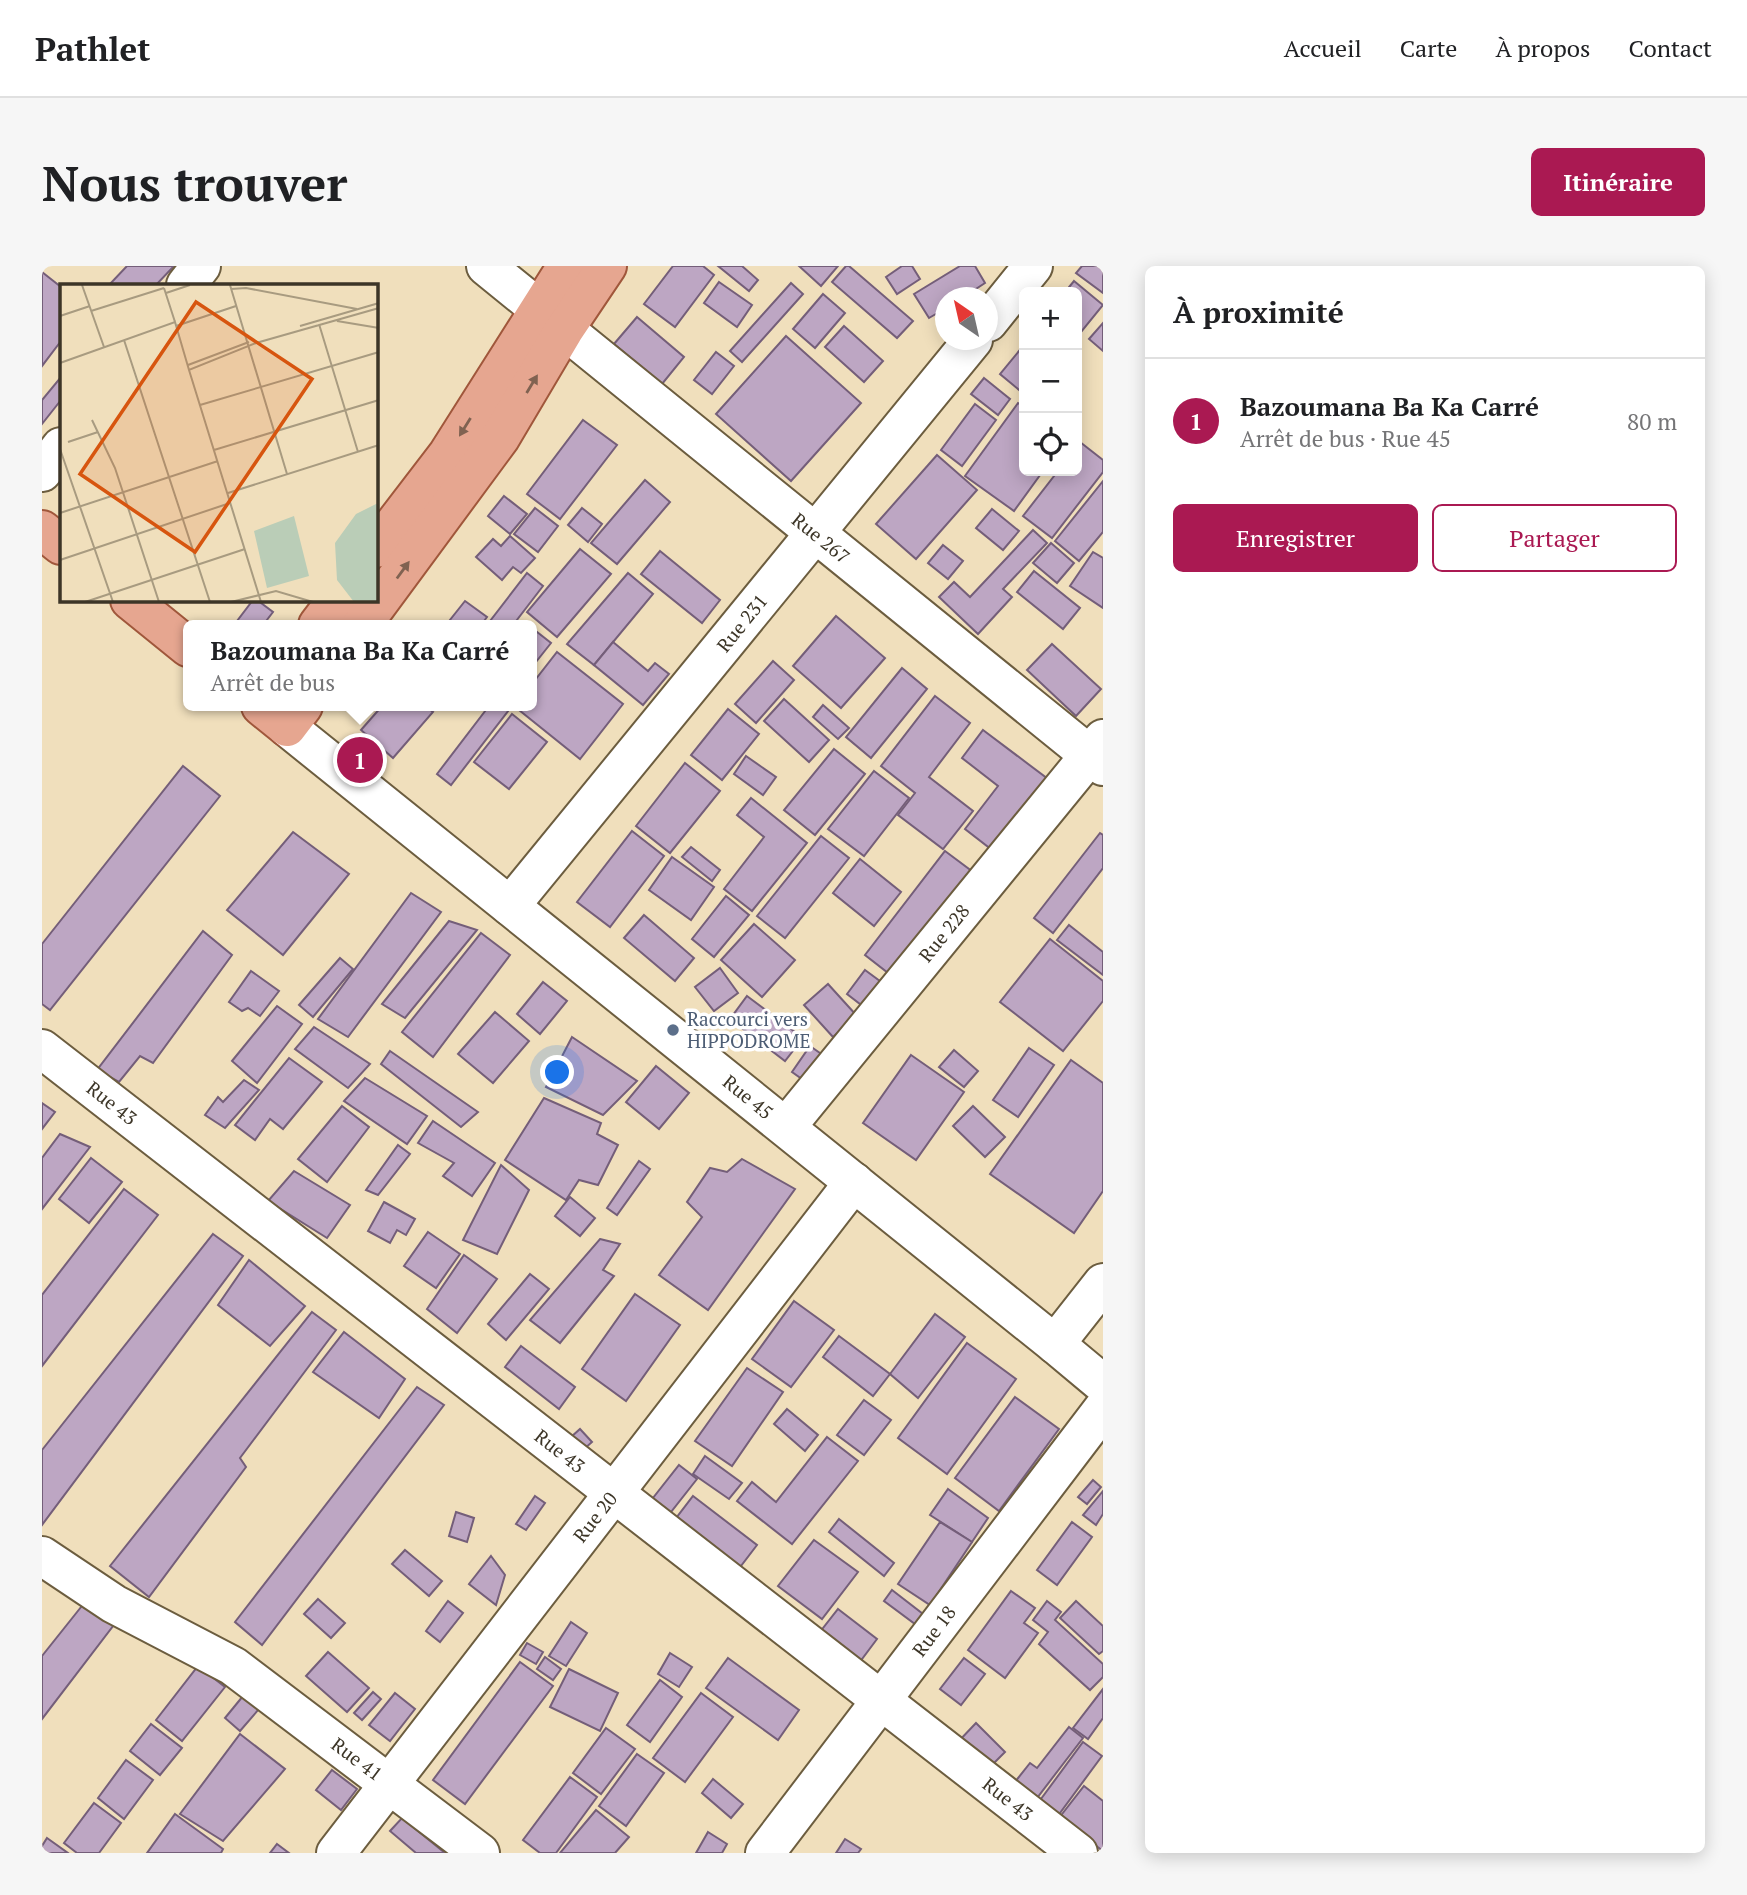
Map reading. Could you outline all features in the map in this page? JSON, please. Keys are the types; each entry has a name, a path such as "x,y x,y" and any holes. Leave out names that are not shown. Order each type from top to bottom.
{"main road":[{"path":"366,620 500,438 552,320 567,266"},
{"path":"378,545 552,320 607,266"},
{"path":"42,530 60,544"},
{"path":"132,602 183,644"},
{"path":"321,620 335,602"}],"street":[{"path":"187,284 201,266"},
{"name":"Rue 267","path":"486,266 815,533 1099,753"},
{"path":"998,310 1033,266"},
{"name":"Rue 231","path":"510,906 965,350"},
{"path":"42,472 60,448"},
{"name":"Rue 45","path":"284,713 510,906 1103,1384"},
{"name":"Rue 228","path":"786,1127 1099,753"},
{"name":"Rue 43","path":"42,1049 1078,1853"},
{"name":"Rue 20","path":"336,1853 854,1182"},
{"path":"1055,1344 1103,1283"},
{"name":"Rue 18","path":"765,1853 1103,1409"},
{"name":"Rue 41","path":"42,1556 114,1604 233,1666 480,1853"}],"building":[{"path":"127,266 174,266 157,284 110,284"},
{"path":"673,266 703,266 714,275 675,327 644,304"},
{"path":"718,266 742,266 758,280 749,291"},
{"path":"799,266 838,266 821,286"},
{"path":"846,266 913,321 897,338 832,282"},
{"path":"902,266 912,266 920,279 897,294 886,277"},
{"path":"960,266 975,266 985,283 979,287 935,287 935,314 929,318 914,294"},
{"path":"1082,266 1103,266 1103,293 1076,273"},
{"path":"42,272 60,286 60,342 42,366"},
{"path":"1074,281 1081,287 1069,287"},
{"path":"719,282 752,305 737,327 704,303"},
{"path":"791,283 803,294 742,362 730,351"},
{"path":"1082,288 1103,305 1082,331"},
{"path":"823,294 845,313 815,348 793,329"},
{"path":"637,317 684,357 662,384 614,344"},
{"path":"1103,323 1103,351 1089,339"},
{"path":"844,326 883,361 864,382 825,347"},
{"path":"786,336 861,403 791,481 716,414"},
{"path":"1019,351 1019,390 1000,374"},
{"path":"716,352 734,366 712,394 694,380"},
{"path":"60,378 60,401 42,424 42,400"},
{"path":"984,378 1010,399 998,415 971,394"},
{"path":"975,404 996,420 962,466 941,450"},
{"path":"1019,404 1019,476 1039,476 1014,511 965,476"},
{"path":"583,420 617,445 560,519 527,494"},
{"path":"1082,444 1103,460 1103,472 1052,538 1023,516 1054,476 1082,476"},
{"path":"937,455 977,490 916,559 876,524"},
{"path":"645,480 670,502 617,564 591,543"},
{"path":"1103,481 1103,532 1079,561 1055,541"},
{"path":"504,496 527,514 510,534 488,516"},
{"path":"535,508 558,526 538,552 514,534"},
{"path":"582,508 602,524 588,542 568,525"},
{"path":"992,509 1019,531 1003,550 976,528"},
{"path":"1033,530 1047,543 1003,589 1012,597 978,634 939,597 954,582 970,597"},
{"path":"510,536 535,558 521,573 513,567 502,580 476,557 493,539 501,546"},
{"path":"1051,543 1074,563 1057,583 1033,563"},
{"path":"943,545 963,561 948,579 928,563"},
{"path":"580,549 611,574 557,637 527,612"},
{"path":"660,551 720,600 702,623 641,574"},
{"path":"1093,552 1103,558 1103,608 1070,586"},
{"path":"1034,571 1080,608 1063,629 1017,592"},
{"path":"527,573 543,586 517,620 491,620"},
{"path":"628,573 653,594 594,665 567,644"},
{"path":"465,601 487,617 485,620 450,620"},
{"path":"251,602 260,602 273,612 267,620 238,620"},
{"path":"836,616 885,658 841,708 793,666"},
{"path":"537,632 551,643 537,661"},
{"path":"613,642 648,671 655,663 669,674 643,705 594,665"},
{"path":"1052,644 1101,689 1076,716 1027,670"},
{"path":"557,652 623,704 580,759 520,711 537,711 537,678"},
{"path":"773,661 794,680 756,723 735,704"},
{"path":"902,668 927,689 871,758 846,737"},
{"path":"935,696 970,723 929,777 973,811 943,849 898,815 915,793 881,766"},
{"path":"784,699 829,740 809,762 764,721"},
{"path":"823,705 849,728 838,739 813,717"},
{"path":"728,709 759,734 722,780 691,755"},
{"path":"378,711 433,712 393,758 361,730"},
{"path":"485,711 508,711 451,785 437,774"},
{"path":"512,714 547,742 509,789 474,762"},
{"path":"983,730 1052,782 996,853 965,829 998,786 962,758"},
{"path":"834,749 865,774 815,835 784,810"},
{"path":"746,756 776,777 763,795 734,774"},
{"path":"685,763 720,791 670,853 636,826"},
{"path":"183,766 220,796 50,1010 42,1004 42,944"},
{"path":"874,771 909,798 864,856 828,829"},
{"path":"751,798 807,843 752,911 724,889 764,837 737,815"},
{"path":"632,831 664,856 610,927 577,902"},
{"path":"293,832 349,874 283,955 227,910"},
{"path":"1100,833 1103,835 1103,868 1053,933 1034,918"},
{"path":"821,836 849,858 785,938 757,916"},
{"path":"691,847 720,870 712,881 682,857"},
{"path":"945,851 973,872 892,976 865,955"},
{"path":"672,857 714,887 691,920 649,890"},
{"path":"860,859 901,892 874,926 833,893"},
{"path":"411,893 441,912 348,1037 318,1019"},
{"path":"726,896 749,915 714,957 692,939"},
{"path":"644,915 694,958 675,981 624,938"},
{"path":"449,921 477,930 405,1018 382,1004"},
{"path":"754,924 795,960 762,997 721,960"},
{"path":"1069,925 1103,952 1103,975 1057,940"},
{"path":"203,931 232,955 153,1063 140,1056 119,1082 97,1070"},
{"path":"481,933 510,955 433,1057 402,1032"},
{"path":"1050,939 1103,981 1103,1001 1063,1051 1000,1002"},
{"path":"340,958 353,969 313,1017 299,1005"},
{"path":"720,968 738,993 714,1011 695,987"},
{"path":"865,970 892,990 873,1014 847,994"},
{"path":"251,971 279,991 260,1016 248,1008 242,1011 229,1002"},
{"path":"543,982 567,1001 540,1034 517,1014"},
{"path":"828,984 857,1016 833,1037 804,1005"},
{"path":"747,996 803,1038 785,1061 730,1019"},
{"path":"277,1006 302,1024 257,1083 232,1061"},
{"path":"495,1012 529,1041 493,1083 458,1054"},
{"path":"314,1027 370,1064 348,1088 295,1049"},
{"path":"572,1037 637,1081 603,1115 546,1087"},
{"path":"810,1046 827,1058 809,1084 792,1072"},
{"path":"1029,1048 1054,1065 1018,1117 993,1100"},
{"path":"954,1050 978,1071 964,1087 939,1067"},
{"path":"390,1051 478,1112 461,1127 381,1064"},
{"path":"911,1055 964,1092 916,1160 863,1123"},
{"path":"289,1058 322,1082 283,1129 270,1119 255,1140 235,1125"},
{"path":"1071,1060 1103,1083 1103,1191 1074,1233 990,1174"},
{"path":"656,1066 689,1093 659,1129 626,1102"},
{"path":"365,1078 427,1116 407,1144 344,1101"},
{"path":"244,1080 259,1090 225,1128 205,1115 218,1097 223,1102"},
{"path":"544,1098 601,1123 597,1134 618,1145 598,1185 579,1180 566,1200 505,1160"},
{"path":"42,1103 55,1112 42,1129"},
{"path":"342,1106 369,1127 327,1182 298,1159"},
{"path":"973,1106 1005,1137 985,1157 953,1126"},
{"path":"433,1121 495,1163 472,1196 443,1176 454,1163 418,1143"},
{"path":"60,1134 90,1147 42,1209 42,1158"},
{"path":"398,1145 410,1154 378,1195 366,1190"},
{"path":"91,1158 122,1182 89,1223 59,1199"},
{"path":"742,1159 795,1189 708,1310 659,1275 702,1217 687,1202 710,1168 727,1172"},
{"path":"639,1161 650,1169 617,1215 607,1208"},
{"path":"501,1165 529,1190 497,1254 463,1240"},
{"path":"294,1171 350,1205 327,1238 268,1201"},
{"path":"124,1189 158,1215 42,1366 42,1295"},
{"path":"570,1197 595,1218 580,1236 555,1216"},
{"path":"384,1202 415,1219 406,1235 397,1230 390,1243 368,1231"},
{"path":"428,1232 460,1254 436,1288 404,1266"},
{"path":"213,1234 243,1256 42,1525 42,1450"},
{"path":"600,1239 620,1244 603,1270 614,1276 560,1343 530,1320"},
{"path":"464,1255 497,1279 457,1333 427,1309"},
{"path":"249,1260 305,1306 270,1346 218,1305"},
{"path":"530,1274 549,1289 506,1340 488,1324"},
{"path":"635,1294 680,1325 626,1401 582,1369"},
{"path":"794,1301 834,1330 791,1387 752,1359"},
{"path":"312,1312 336,1330 240,1458 246,1467 149,1597 110,1566"},
{"path":"935,1314 965,1337 918,1398 890,1374"},
{"path":"344,1332 405,1379 379,1418 313,1372"},
{"path":"839,1336 890,1374 873,1396 823,1357"},
{"path":"967,1343 1016,1379 947,1474 898,1438"},
{"path":"521,1346 575,1387 559,1409 505,1367"},
{"path":"747,1368 783,1392 732,1466 695,1441"},
{"path":"417,1387 444,1405 262,1645 235,1622"},
{"path":"1015,1397 1059,1429 999,1511 955,1478"},
{"path":"864,1400 891,1420 864,1455 837,1435"},
{"path":"787,1409 818,1435 805,1451 774,1424"},
{"path":"580,1429 592,1442 574,1458 562,1445"},
{"path":"827,1437 858,1461 792,1544 737,1501 752,1482 776,1502"},
{"path":"705,1456 742,1483 729,1499 693,1474"},
{"path":"679,1465 697,1479 667,1517 649,1503"},
{"path":"1093,1480 1101,1487 1087,1504 1078,1497"},
{"path":"948,1489 988,1518 972,1542 930,1515"},
{"path":"1103,1491 1103,1514 1096,1525 1083,1515"},
{"path":"535,1496 545,1503 526,1530 516,1524"},
{"path":"693,1496 757,1545 734,1575 670,1526"},
{"path":"456,1512 474,1518 467,1542 449,1536"},
{"path":"839,1519 894,1563 884,1576 829,1532"},
{"path":"940,1522 972,1542 930,1605 898,1584"},
{"path":"1072,1522 1092,1537 1057,1585 1037,1570"},
{"path":"814,1540 858,1572 822,1619 778,1586"},
{"path":"405,1550 442,1581 429,1596 392,1564"},
{"path":"491,1556 505,1575 496,1605 469,1584"},
{"path":"892,1590 923,1614 915,1624 884,1601"},
{"path":"1011,1591 1035,1608 1024,1623 1038,1633 1005,1678 968,1650"},
{"path":"93,1592 123,1613 42,1719 42,1656"},
{"path":"318,1599 345,1623 331,1638 304,1614"},
{"path":"448,1601 463,1613 440,1642 426,1631"},
{"path":"1047,1601 1061,1612 1055,1620 1103,1664 1103,1677 1090,1690 1039,1644 1048,1632 1033,1620"},
{"path":"1076,1601 1103,1626 1103,1651 1099,1654 1060,1618"},
{"path":"838,1609 877,1639 856,1667 816,1637"},
{"path":"571,1622 587,1633 566,1666 549,1656"},
{"path":"527,1643 543,1652 536,1664 520,1655"},
{"path":"328,1652 369,1688 347,1712 306,1676"},
{"path":"670,1653 692,1667 679,1687 658,1674"},
{"path":"545,1657 561,1669 553,1680 537,1669"},
{"path":"728,1658 799,1710 778,1740 706,1688"},
{"path":"964,1658 985,1674 961,1705 940,1689"},
{"path":"520,1662 553,1686 465,1804 433,1780"},
{"path":"198,1666 225,1687 182,1741 156,1720"},
{"path":"569,1669 618,1693 600,1731 550,1707"},
{"path":"660,1680 682,1697 650,1742 627,1725"},
{"path":"1103,1689 1103,1718 1088,1739 1073,1728"},
{"path":"373,1692 381,1699 362,1720 354,1713"},
{"path":"395,1693 415,1709 390,1741 369,1725"},
{"path":"701,1693 733,1717 685,1782 653,1758"},
{"path":"243,1696 259,1709 240,1731 225,1718"},
{"path":"976,1723 1005,1752 985,1772 956,1744"},
{"path":"151,1724 182,1748 160,1775 130,1751"},
{"path":"1069,1727 1083,1738 1037,1798 1015,1782 1030,1763 1037,1768"},
{"path":"606,1728 635,1749 601,1794 573,1773"},
{"path":"240,1734 285,1769 223,1841 180,1814"},
{"path":"1083,1742 1102,1756 1057,1817 1038,1803"},
{"path":"637,1754 664,1773 626,1826 599,1806"},
{"path":"126,1760 153,1780 124,1819 98,1798"},
{"path":"332,1770 357,1789 341,1810 316,1790"},
{"path":"570,1777 597,1797 556,1853 540,1853 523,1840"},
{"path":"713,1779 743,1804 731,1818 702,1793"},
{"path":"1084,1786 1103,1801 1103,1851 1059,1818"},
{"path":"94,1803 121,1823 99,1853 77,1853 64,1843"},
{"path":"596,1810 629,1837 615,1853 560,1853"},
{"path":"175,1814 223,1849 221,1853 147,1853"},
{"path":"402,1818 445,1853 416,1853 390,1831"},
{"path":"708,1832 727,1844 722,1853 696,1853"},
{"path":"47,1838 68,1853 42,1853 42,1846"},
{"path":"845,1839 861,1849 858,1853 836,1853"},
{"path":"277,1844 289,1853 270,1853"}],"place":[{"name":"Bazoumana Ba Ka Carré","path":"360,760"},
{"name":"Raccourci vers HIPPODROME","path":"673,1030"}]}
